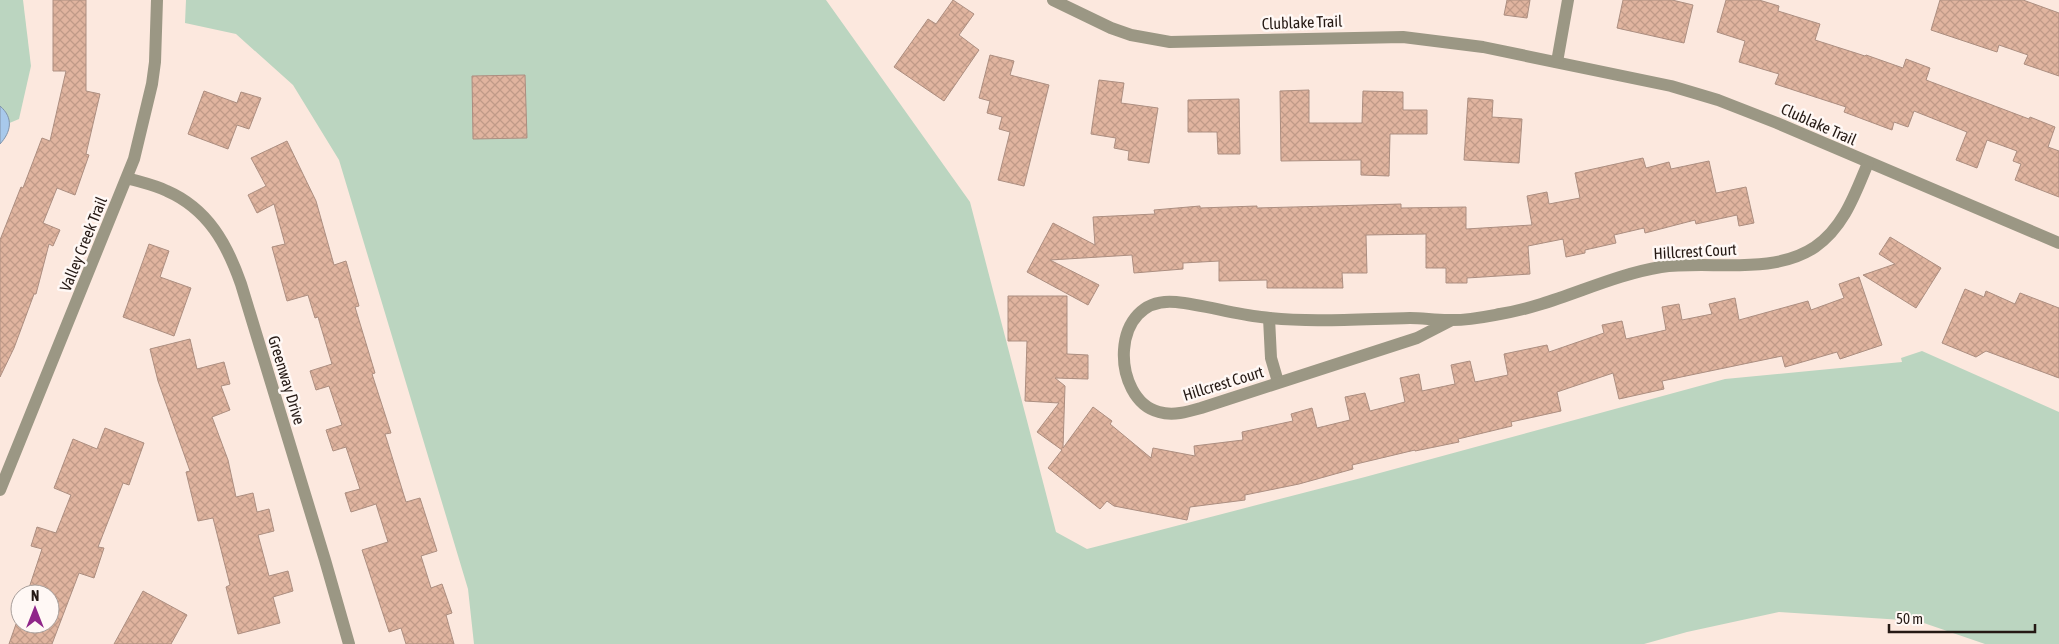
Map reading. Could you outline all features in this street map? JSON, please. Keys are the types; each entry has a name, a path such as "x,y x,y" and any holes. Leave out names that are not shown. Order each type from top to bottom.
{"street":[{"name":"Valley Creek Trail","path":"0,490 127,178 140,139 155,62 157,0"},
{"name":"Clublake Trail","path":"1053,0 1111,28 1170,42 1403,36 1456,42 1671,86 1710,98 1777,123 2059,243"},
{"path":"1558,62 1568,0"},
{"name":"Hillcrest Court","path":"1450,321 1417,338 1176,414 1157,412 1143,403 1136,394 1127,375 1123,354 1123,344 1129,327 1140,313 1155,303 1165,301 1269,318 1318,321 1414,318 1450,321 1496,315 1536,306 1626,276 1662,267 1764,264 1796,258 1817,246 1834,230 1850,206 1868,163"},
{"name":"Greenway Drive","path":"127,178 165,190 186,201 214,227 229,253 241,284 346,643"},
{"path":"1269,318 1271,358 1278,382"}],"green space":[{"path":"0,0 23,0 31,66 19,119 0,127"},
{"path":"186,0 826,0 970,202 1056,532 1087,549 1365,477 1725,379 1902,362 1901,358 1922,351 2059,412 2059,644 1985,644 1918,621 1779,612 1687,632 1644,644 474,644 468,589 339,160 293,85 236,34 185,23"}],"water":[{"path":"0,106 9,120 9,130 0,144"}],"building":[{"path":"53,0 86,0 86,91 100,94 86,154 89,155 75,195 57,188 43,223 60,230 53,246 49,244 36,294 34,294 14,348 0,377 0,240 42,138 50,141 66,71 53,71"},
{"path":"953,0 974,14 959,35 979,50 944,101 894,67 928,19 936,24"},
{"path":"1507,0 1530,0 1527,18 1504,15"},
{"path":"1623,0 1672,0 1693,5 1684,43 1617,28"},
{"path":"1726,0 1759,0 1779,6 1778,11 1820,24 1815,40 1903,68 1906,59 1930,68 1926,80 2055,127 2048,147 2059,151 2059,197 2015,180 2021,164 2013,161 2017,151 1987,140 1977,168 1956,160 1967,132 1914,111 1908,127 1894,122 1892,130 1844,112 1846,107 1775,84 1779,74 1739,62 1745,41 1717,32"},
{"path":"1940,0 2023,0 2059,13 2059,76 2024,64 2028,55 1999,45 1997,52 1931,30"},
{"path":"990,55 1014,61 1010,75 1049,85 1024,186 998,180 1010,132 999,129 1002,117 987,113 990,101 979,98"},
{"path":"525,75 527,138 473,139 472,76"},
{"path":"1099,80 1124,83 1121,103 1158,108 1149,163 1128,160 1129,151 1114,148 1116,138 1091,134"},
{"path":"1309,90 1309,123 1362,123 1363,91 1403,92 1403,110 1427,110 1427,134 1390,134 1389,176 1361,175 1361,160 1281,161 1280,91"},
{"path":"204,91 237,103 241,92 261,98 249,129 237,125 228,149 188,134"},
{"path":"1468,98 1493,100 1492,117 1522,119 1519,163 1464,160"},
{"path":"1239,99 1240,154 1218,154 1217,132 1188,132 1188,100"},
{"path":"287,141 316,201 334,265 346,261 359,306 355,307 375,373 372,374 391,433 385,434 406,502 420,498 437,551 421,556 431,588 442,584 452,613 446,615 454,644 406,644 401,628 389,632 362,550 388,542 376,504 351,512 345,493 360,489 346,447 333,451 326,430 342,425 329,386 316,390 310,371 332,364 318,317 315,318 308,295 287,301 272,247 285,244 274,204 257,213 248,195 266,186 251,158"},
{"path":"1643,158 1646,168 1669,162 1671,169 1709,161 1716,193 1746,187 1754,223 1739,226 1737,215 1696,224 1695,220 1645,233 1644,228 1614,235 1616,243 1585,250 1585,253 1566,257 1563,239 1528,246 1530,274 1467,278 1467,283 1446,283 1446,268 1426,268 1426,234 1366,235 1367,273 1342,273 1343,288 1267,288 1267,280 1219,281 1219,261 1183,263 1183,269 1134,273 1132,255 1050,260 1099,285 1088,305 1027,272 1053,223 1095,245 1093,217 1155,214 1154,210 1200,206 1200,208 1257,206 1257,208 1401,204 1401,208 1466,207 1466,229 1532,225 1527,196 1547,192 1549,204 1580,198 1575,173"},
{"path":"1890,237 1941,268 1916,308 1863,275 1895,264 1879,254"},
{"path":"149,244 169,251 160,277 191,288 174,336 123,317"},
{"path":"1859,277 1882,345 1840,359 1837,352 1785,367 1782,356 1662,381 1664,389 1619,399 1613,373 1557,392 1561,411 1511,422 1512,426 1458,439 1459,442 1352,465 1353,469 1299,484 1245,495 1245,500 1190,507 1187,520 1114,506 1107,501 1100,509 1048,468 1062,450 1037,432 1059,403 1025,401 1027,341 1008,341 1008,296 1067,296 1067,354 1088,355 1088,379 1055,378 1065,386 1063,448 1093,407 1112,421 1110,424 1151,458 1153,448 1195,456 1194,446 1243,440 1242,432 1293,421 1291,414 1312,408 1317,428 1350,420 1345,397 1365,393 1370,411 1405,402 1400,378 1419,374 1422,391 1455,384 1451,365 1470,361 1475,382 1508,375 1504,354 1547,345 1549,352 1604,333 1602,325 1622,321 1626,339 1666,330 1662,307 1679,304 1682,320 1712,314 1709,304 1735,298 1739,320 1808,301 1811,310 1844,298 1839,284"},
{"path":"1965,289 1984,297 1986,291 2015,304 2020,293 2059,308 2059,378 1986,351 1976,357 1942,343"},
{"path":"190,339 197,369 224,362 230,384 221,386 230,410 212,417 228,460 236,497 253,493 257,512 269,509 274,531 258,535 269,576 288,571 293,591 273,597 280,623 238,634 226,587 230,585 213,518 198,521 186,472 190,471 158,381 150,349"},
{"path":"105,428 144,443 129,485 123,483 98,547 104,548 94,578 79,573 60,623 60,584 30,584 42,549 31,546 37,527 56,533 71,495 54,488 73,439 97,449"},
{"path":"143,591 187,615 171,644 114,644"},
{"path":"12,634 56,634 52,644 9,644"}]}
